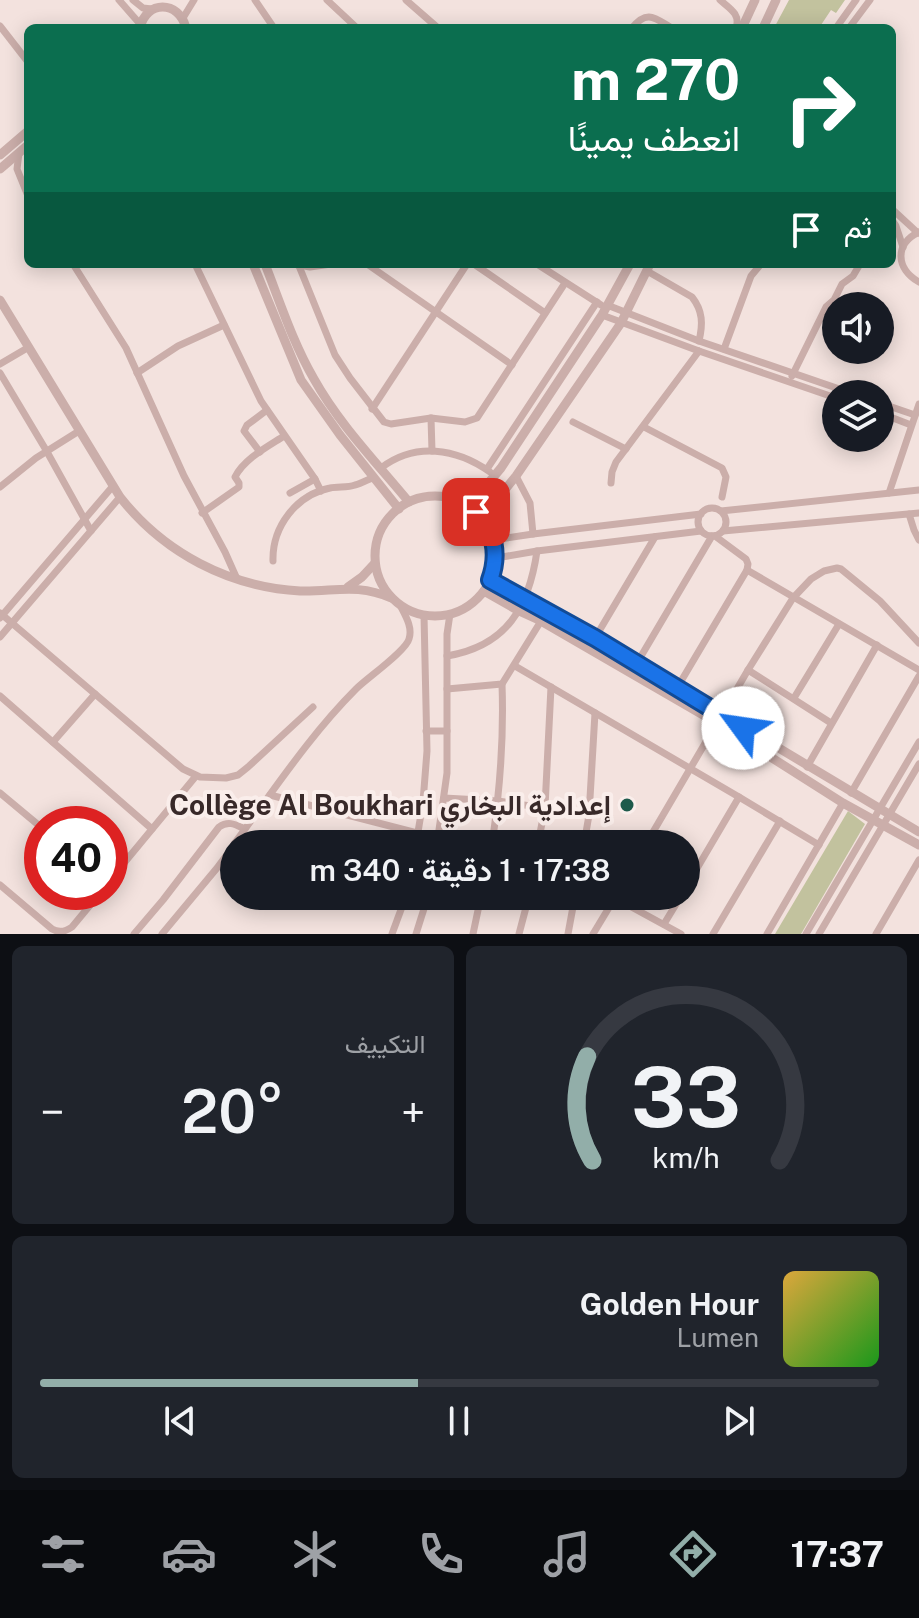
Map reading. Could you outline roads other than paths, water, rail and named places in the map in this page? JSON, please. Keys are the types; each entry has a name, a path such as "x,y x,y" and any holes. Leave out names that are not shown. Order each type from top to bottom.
{"street":[{"path":"119,0 138,24"},
{"path":"133,0 143,8 152,9 167,7 177,0"},
{"path":"184,23 194,0"},
{"path":"255,0 271,24"},
{"path":"327,0 353,24"},
{"path":"406,0 433,24"},
{"path":"720,0 734,12 738,24"},
{"path":"741,24 755,0"},
{"path":"765,24 776,0"},
{"path":"839,24 856,0"},
{"path":"852,24 870,0"},
{"path":"167,7 175,10 184,23"},
{"path":"141,24 152,9"},
{"path":"636,24 647,16 665,24"},
{"path":"0,26 24,57"},
{"path":"0,155 24,134"},
{"path":"0,169 24,149"},
{"path":"19,153 17,169 24,186"},
{"path":"896,213 918,232 903,247 901,261 904,270 919,282"},
{"path":"896,226 903,247"},
{"path":"896,262 901,261"},
{"path":"76,268 122,339 202,513 237,579"},
{"path":"197,268 267,410 321,491"},
{"path":"255,268 301,380 372,478 399,509"},
{"path":"267,268 312,377 344,424 409,502"},
{"path":"297,268 335,355 386,424 431,418 465,422 477,418 565,283"},
{"path":"373,268 512,365"},
{"path":"372,409 464,268"},
{"path":"480,268 545,313"},
{"path":"543,268 621,323 822,393"},
{"path":"469,506 628,268"},
{"path":"482,518 516,476 621,323 648,268 696,302 703,323 699,341"},
{"path":"724,349 751,276 758,268"},
{"path":"789,381 826,307 858,268"},
{"path":"0,300 120,497 138,518 169,545 210,569 237,579 288,590 346,588 380,593 424,615 450,614 465,608 484,591 490,580 496,558 493,540 482,518 469,506 446,497 409,502 391,516 379,534 375,563 380,582 391,598"},
{"path":"603,308 626,313 822,383"},
{"path":"137,373 178,346 224,325"},
{"path":"0,364 29,347"},
{"path":"611,483 613,467 699,351"},
{"path":"0,373 91,531"},
{"path":"889,493 919,404"},
{"path":"894,408 915,415"},
{"path":"260,452 244,431 247,425 267,410"},
{"path":"431,418 432,451"},
{"path":"894,418 911,425"},
{"path":"573,422 626,449"},
{"path":"644,427 722,468 726,477 722,497"},
{"path":"0,487 46,450 79,431"},
{"path":"202,513 239,487 235,474 284,436"},
{"path":"381,468 401,456 432,451 461,456 491,472"},
{"path":"516,476 530,503 533,534"},
{"path":"273,561 272,547 277,532 295,507 321,491 356,485 372,478"},
{"path":"290,493 315,479"},
{"path":"113,486 1,615 183,769 196,776 221,778 238,775 313,707"},
{"path":"493,540 701,514 710,508 721,511 919,490"},
{"path":"0,637 120,497"},
{"path":"721,511 726,520 723,531"},
{"path":"637,663 713,536 723,531 919,513"},
{"path":"701,514 698,520 701,531"},
{"path":"909,514 919,540"},
{"path":"496,558 701,531 746,559 747,570 677,688"},
{"path":"595,638 655,537"},
{"path":"447,656 481,646 508,625 525,601 533,578 537,551"},
{"path":"346,588 375,563"},
{"path":"654,830 793,598 811,579 832,568 841,569 880,601 919,643"},
{"path":"747,570 919,670"},
{"path":"490,580 637,663 843,803 919,845"},
{"path":"484,591 807,767 919,832"},
{"path":"134,934 219,827 228,823 245,829 313,738 350,695 407,645 410,632 400,605"},
{"path":"439,830 444,798 447,627 450,614"},
{"path":"417,830 425,777 424,615"},
{"path":"494,830 504,725 502,684 541,621"},
{"path":"794,698 839,624"},
{"path":"807,767 877,645"},
{"path":"515,666 819,845"},
{"path":"748,670 831,723"},
{"path":"851,793 919,676"},
{"path":"447,689 502,684"},
{"path":"541,830 545,807 551,687"},
{"path":"53,742 95,694"},
{"path":"0,696 152,829"},
{"path":"586,830 595,713"},
{"path":"426,731 447,731"},
{"path":"806,934 919,742"},
{"path":"823,933 919,764"},
{"path":"128,858 196,776"},
{"path":"270,795 405,830"},
{"path":"700,863 739,797"},
{"path":"2,798 24,814"},
{"path":"444,798 498,801 589,815"},
{"path":"767,934 843,803"},
{"path":"713,934 780,821"},
{"path":"876,934 919,860"},
{"path":"162,934 220,864"},
{"path":"0,885 24,905"},
{"path":"30,910 59,932 72,927 86,910"},
{"path":"392,934 401,910"},
{"path":"418,933 424,910"},
{"path":"473,934 478,910"},
{"path":"519,934 525,910"},
{"path":"568,934 572,910"},
{"path":"593,934 608,910"},
{"path":"639,910 681,934"},
{"path":"664,924 672,910"}],"place":[{"name":"Collège Al Boukhari إعدادية البخاري","path":"627,805"}]}
